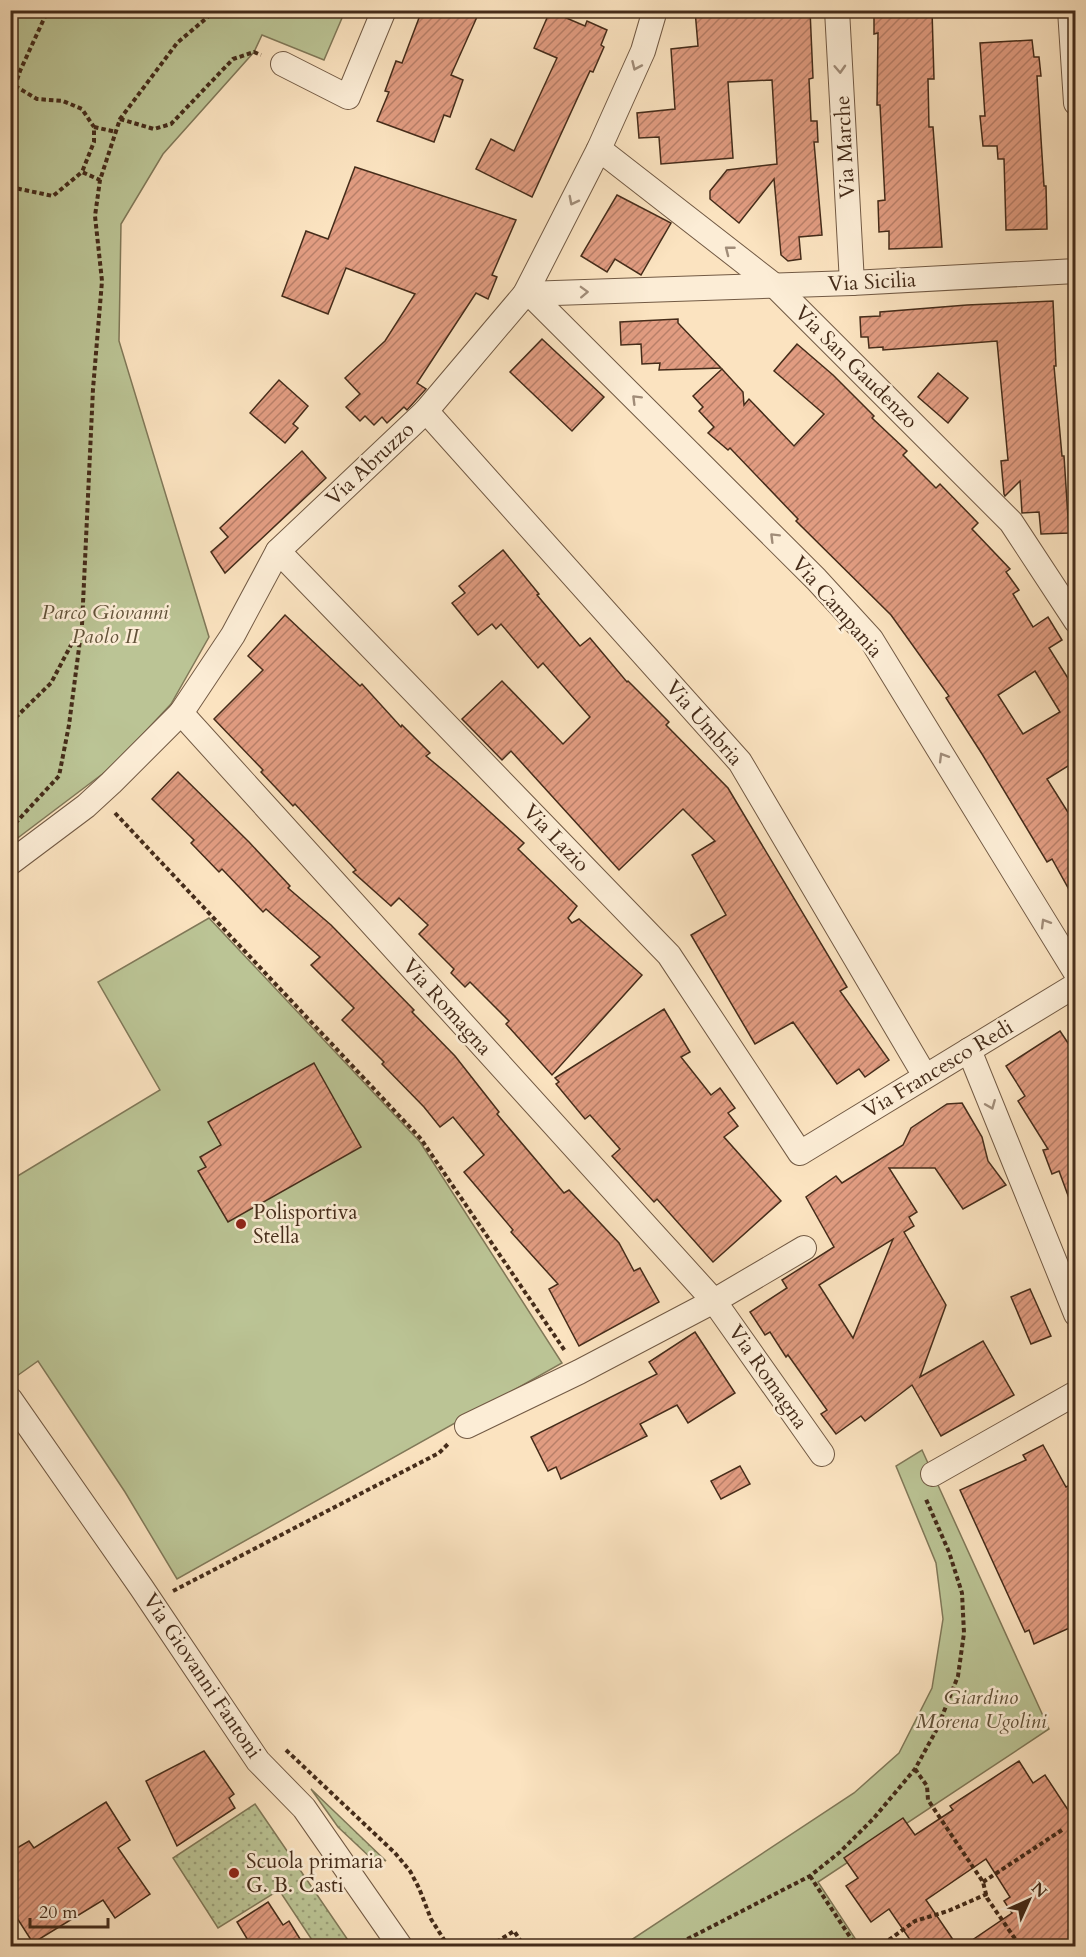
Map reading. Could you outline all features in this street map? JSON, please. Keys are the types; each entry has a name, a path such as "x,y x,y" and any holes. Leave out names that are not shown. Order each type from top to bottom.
{"street":[{"path":"283,64 348,97 384,10"},
{"name":"Via Abruzzo","path":"10,863 98,795 180,713 232,635 278,550 426,411 528,294 599,149 643,51 656,10"},
{"name":"Via Marche","path":"837,10 852,283"},
{"path":"1070,10 1076,103"},
{"name":"Via San Gaudenzo","path":"599,149 775,286 1011,522 1076,621"},
{"name":"Via Sicilia","path":"528,294 852,283 1076,271"},
{"name":"Via Campania","path":"528,294 816,579 871,639 1076,973"},
{"name":"Via Umbria","path":"426,411 740,762 926,1076"},
{"name":"Via Lazio","path":"278,550 669,955 800,1153"},
{"name":"Via Romagna","path":"180,713 714,1301 822,1454"},
{"name":"Via Francesco Redi","path":"800,1153 1076,985"},
{"path":"969,1050 1076,1314"},
{"name":"Via Romagna","path":"467,1426 579,1372 714,1301 804,1248"},
{"path":"933,1474 1076,1393"},
{"name":"Via Giovanni Fantoni","path":"10,1399 258,1761 304,1808 400,1947"}],"path":[{"path":"10,101 48,10"},
{"path":"10,829 58,776 69,725 82,625 93,389 102,281 95,216 100,180 120,119 177,43 216,10"},
{"path":"120,119 154,129 171,124 233,59 254,52 283,64"},
{"path":"10,187 53,196 82,172 94,142 94,127 82,109 63,101 37,99 15,86"},
{"path":"94,127 116,132"},
{"path":"82,172 100,180"},
{"path":"10,723 51,683 82,625"},
{"path":"98,795 422,1139 579,1372"},
{"path":"151,1603 439,1453 467,1426"},
{"path":"674,1947 810,1876 840,1852 915,1769 937,1730 958,1676 964,1633 962,1593 950,1552 923,1493 923,1480 933,1474"},
{"path":"281,1745 395,1853 410,1871 420,1888 431,1919 448,1947"},
{"path":"915,1769 927,1786 928,1800 983,1882 987,1898 1020,1947"},
{"path":"983,1882 1062,1830"},
{"path":"810,1876 856,1947"},
{"path":"877,1947 886,1944 915,1921 948,1911 987,1894"},
{"path":"490,1947 514,1931 524,1947"}],"green space":[{"name":"Parco Giovanni Paolo II","path":"11,11 345,11 324,60 262,35 254,52 163,154 121,224 119,341 209,637 171,704 113,766 11,843"},
{"name":"Polisportiva Stella","path":"209,918 420,1142 562,1363 177,1579 125,1492 38,1361 14,1378 11,1373 11,1180 160,1090 98,982"},
{"name":"Giardino Morena Ugolini","path":"922,1450 1049,1729 818,1882 860,1946 622,1946 854,1793 899,1753 932,1688 943,1619 936,1563 896,1466"},
{"path":"311,1789 386,1861 380,1858 373,1860 338,1827"},
{"path":"255,1804 352,1946 316,1946 279,1890 218,1928 173,1858"}],"building":[{"path":"422,10 459,10 477,17 451,75 463,80 450,117 444,115 434,142 377,121 389,92 385,91 396,61 402,63"},
{"path":"695,10 810,10 813,78 809,79 811,121 817,121 818,142 814,142 822,235 799,237 801,259 788,261 781,255 774,179 739,223 710,199 710,191 727,170 777,164 772,80 728,82 733,158 661,164 659,137 639,138 637,113 675,109 671,49 698,46"},
{"path":"874,10 932,10 934,79 928,79 929,127 933,127 942,247 889,249 889,231 879,232 878,201 885,200 880,105 877,105 878,33 874,34"},
{"path":"550,11 585,26 587,21 607,30 601,45 604,47 593,72 590,71 532,197 476,169 491,139 514,151 557,58 534,48"},
{"path":"1032,40 1034,57 1039,57 1041,76 1037,76 1044,186 1046,186 1047,229 1006,230 1004,159 998,159 997,146 983,146 980,116 985,116 980,43"},
{"path":"355,167 516,220 492,275 497,277 488,299 476,293 417,383 426,389 407,410 404,407 387,423 382,417 374,425 365,416 360,421 346,407 360,394 345,378 385,341 415,294 346,268 328,314 282,296 306,231 328,239"},
{"path":"617,195 671,223 641,275 615,259 607,272 581,256"},
{"path":"1053,301 1056,366 1054,366 1062,456 1064,456 1069,533 1041,534 1039,512 1022,513 1020,481 1005,496 1004,494 1001,461 1008,460 997,341 883,350 883,347 869,348 868,337 861,337 860,317 880,316 880,312"},
{"path":"678,319 678,323 721,368 659,370 660,363 642,364 641,344 621,345 620,322"},
{"path":"542,339 604,397 572,431 510,372"},
{"path":"797,344 833,375 874,416 872,418 907,451 903,455 936,488 940,484 978,523 972,529 1010,569 1006,572 1019,590 1013,594 1033,627 1048,617 1062,640 1049,648 1076,691 1076,761 1047,779 1076,825 1076,902 1052,859 1047,862 946,698 949,696 891,615 796,521 798,519 730,448 728,450 708,433 714,427 699,411 703,407 693,396 722,369 743,392 744,405 749,399 794,446 824,414 774,371","holes":["1035,671 1060,712 1023,734 998,695"]},
{"path":"938,373 968,398 948,423 918,397"},
{"path":"279,380 308,406 293,424 298,428 285,443 250,413"},
{"path":"302,451 326,478 225,573 211,552 228,537 220,528"},
{"path":"503,550 580,646 590,638 627,682 669,722 666,725 728,788 847,987 840,991 889,1060 865,1077 859,1069 837,1084 793,1022 755,1044 691,935 726,915 692,855 715,841 683,809 619,870 511,751 502,760 462,719 502,681 563,744 590,717 543,663 538,668 501,624 496,629 492,624 478,635 452,603 465,593 459,586"},
{"path":"285,615 360,686 362,684 401,727 402,725 430,753 426,756 524,843 518,849 577,906 568,918 572,923 579,919 642,975 552,1075 506,1024 509,1021 470,982 465,987 451,973 454,969 419,934 428,925 399,898 391,906 353,872 356,870 295,804 293,806 261,772 263,770 214,719 263,670 248,656"},
{"path":"178,772 249,842 290,886 288,888 331,925 414,1010 412,1012 455,1056 499,1112 497,1114 564,1193 569,1190 619,1243 634,1271 640,1268 659,1302 579,1346 549,1289 558,1284 511,1232 513,1230 464,1172 484,1155 453,1117 440,1127 382,1064 384,1062 342,1020 354,1008 311,965 320,957 266,909 263,912 222,869 219,872 191,843 194,840 152,799"},
{"path":"664,1009 690,1052 681,1057 711,1095 720,1088 735,1108 728,1113 738,1126 724,1137 781,1201 713,1262 657,1199 654,1202 612,1156 620,1149 590,1115 585,1119 556,1084 559,1082 555,1078"},
{"path":"1060,1031 1076,1055 1076,1209 1073,1209 1059,1171 1052,1174 1043,1150 1048,1149 1018,1101 1025,1096 1006,1066"},
{"path":"314,1063 361,1147 228,1222 198,1171 206,1167 200,1157 221,1145 208,1122"},
{"path":"962,1103 982,1137 988,1161 1006,1185 963,1209 935,1168 889,1168 917,1212 909,1217 914,1226 904,1232 946,1305 920,1377 983,1341 1014,1395 941,1436 912,1385 865,1421 861,1416 836,1434 821,1414 827,1410 788,1355 786,1357 770,1332 765,1335 750,1312 787,1288 782,1280 834,1247 806,1197 836,1176 842,1183 903,1145 911,1128 947,1104","holes":["893,1239 853,1338 819,1285"]},
{"path":"1030,1289 1051,1336 1031,1344 1011,1297"},
{"path":"695,1332 735,1393 688,1423 677,1405 640,1424 647,1436 561,1479 556,1467 548,1471 531,1437 657,1374 649,1362"},
{"path":"1043,1445 1066,1487 1076,1482 1076,1625 1034,1644 1029,1630 1025,1632 960,1490 1026,1460 1023,1455"},
{"path":"740,1466 750,1484 721,1499 711,1481"},
{"path":"204,1751 234,1794 229,1798 235,1808 177,1846 146,1781"},
{"path":"1019,1761 1033,1783 1045,1775 1076,1822 1076,1938 1063,1947 962,1947 1012,1913 1004,1901 1010,1897 986,1859 926,1900 958,1947 915,1947 889,1909 871,1922 846,1886 858,1878 844,1858 903,1818 915,1835 953,1810 950,1806"},
{"path":"106,1802 130,1840 118,1848 150,1894 115,1918 103,1900 33,1943 10,1907 10,1852 29,1841 34,1848"},
{"path":"268,1902 283,1925 289,1921 305,1947 252,1947 237,1922"}],"place":[{"name":"Polisportiva Stella","path":"241,1224"},
{"name":"Scuola primaria G. B. Casti","path":"234,1873"}]}
